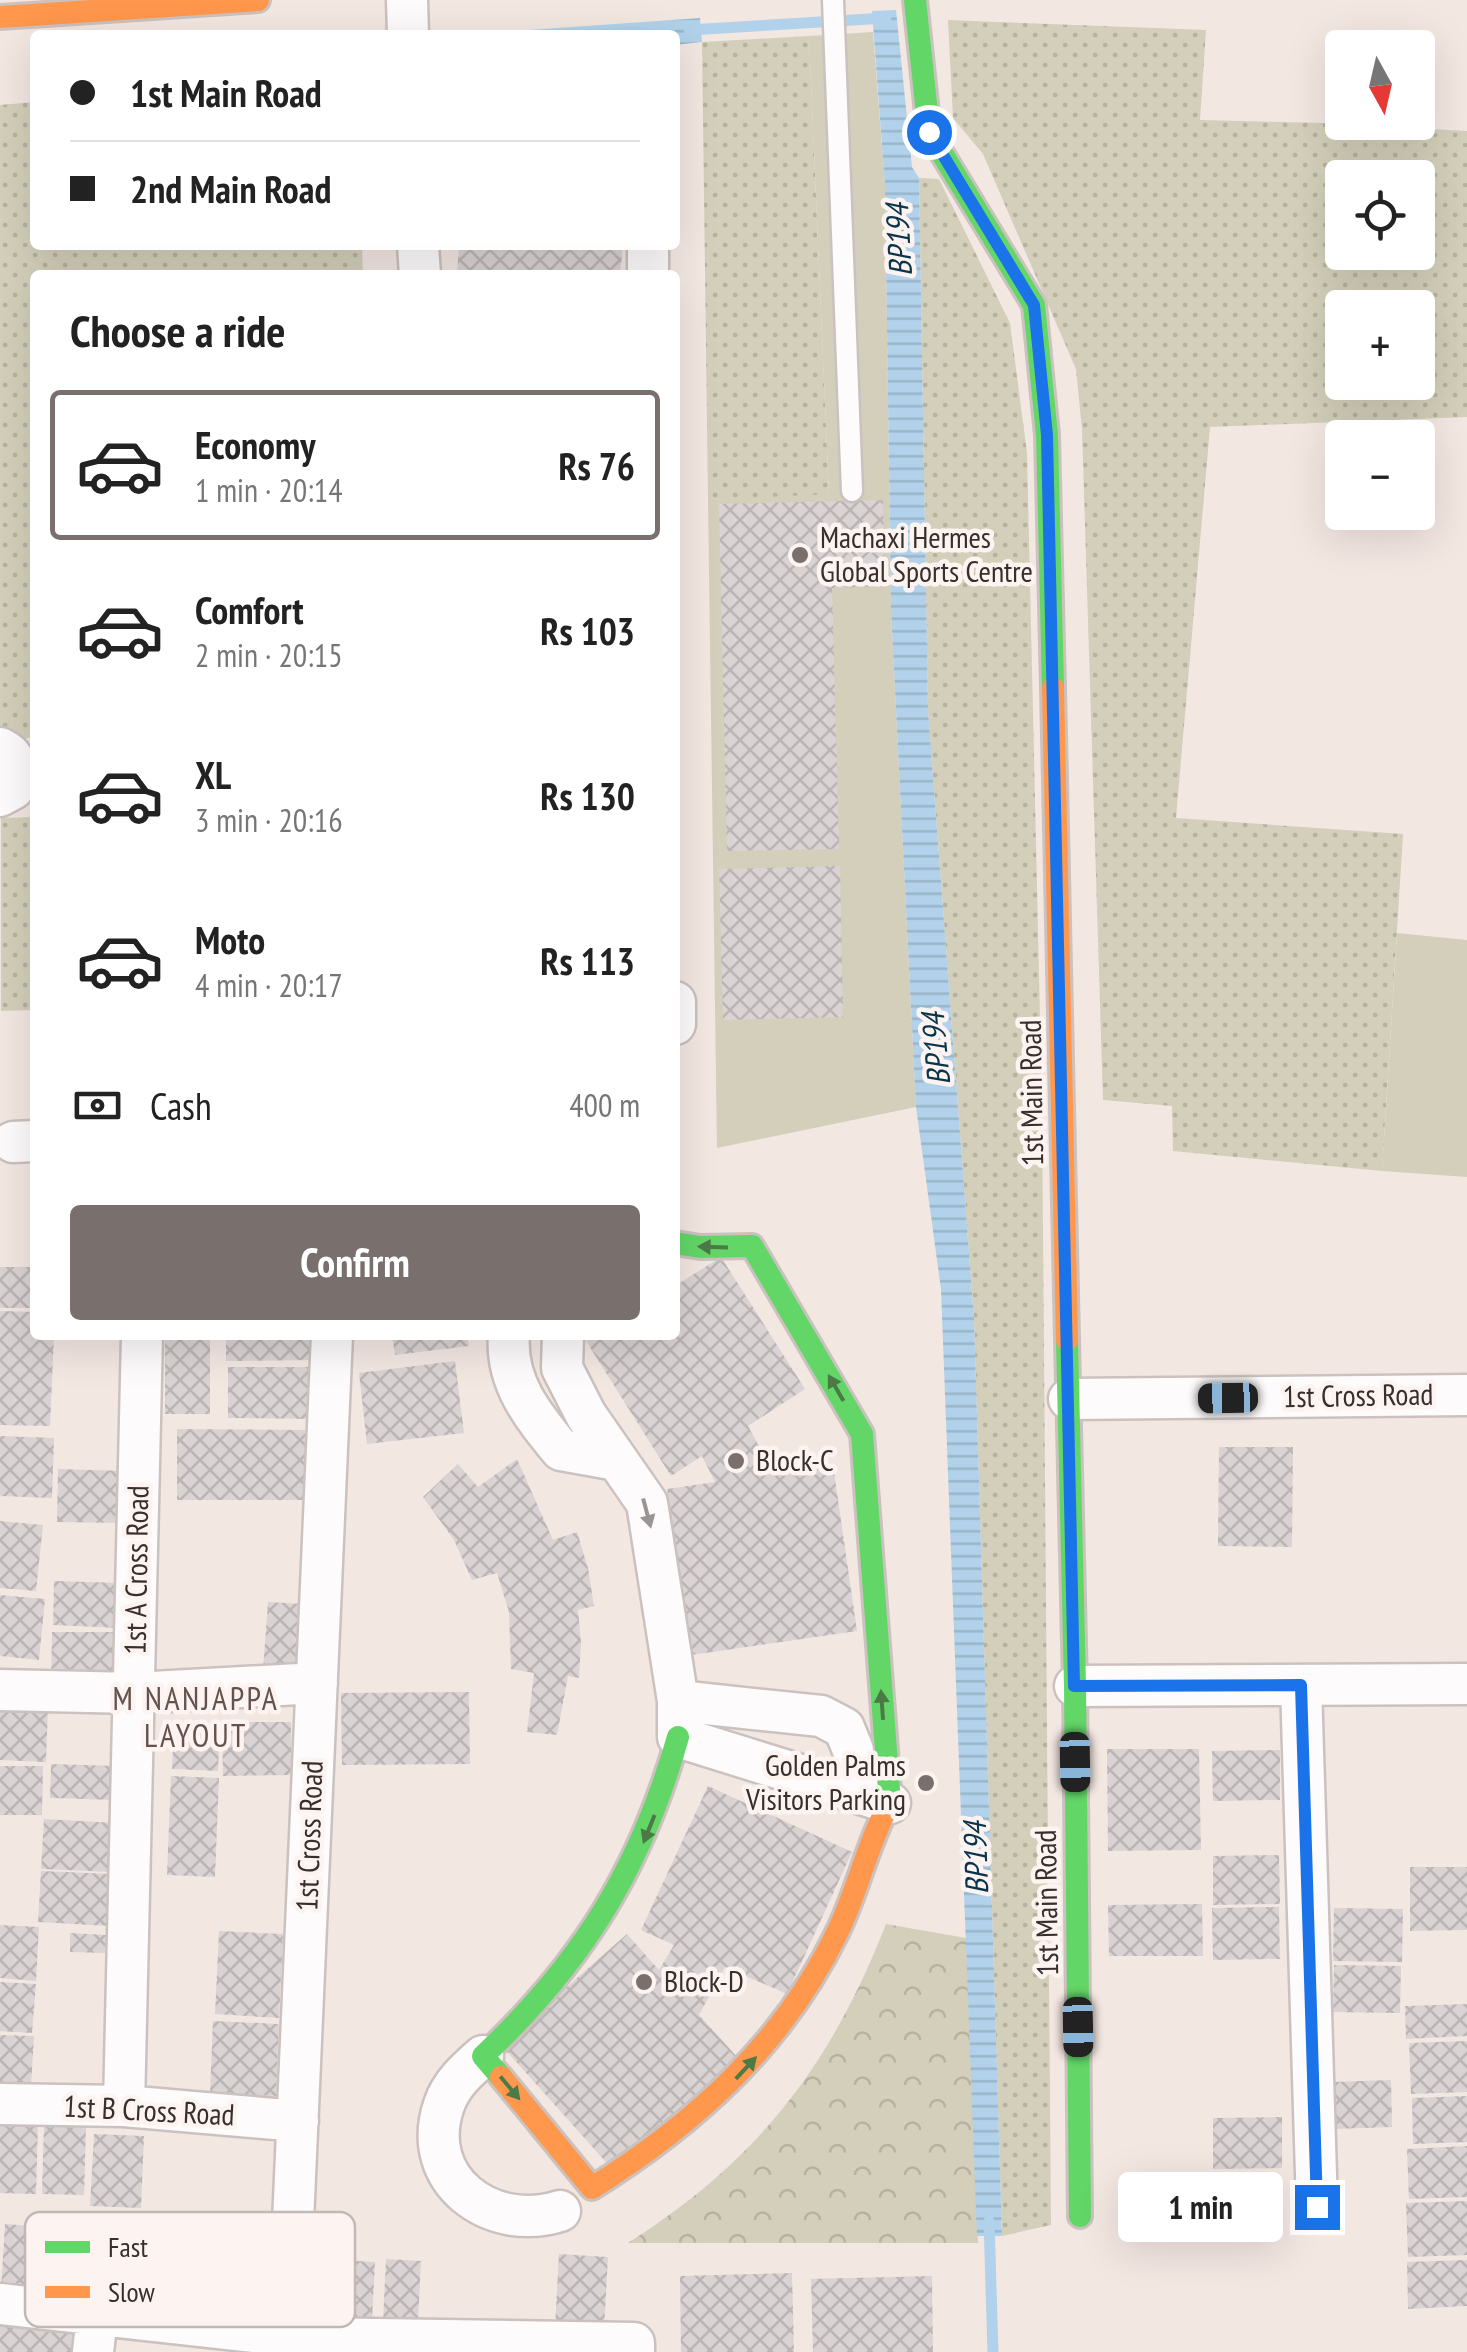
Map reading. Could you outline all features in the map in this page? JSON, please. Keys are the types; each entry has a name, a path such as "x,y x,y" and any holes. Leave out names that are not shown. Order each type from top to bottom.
{"street":[{"path":"0,17 258,0"},
{"name":"1st Main Road","path":"915,0 929,132 1034,305 1047,435 1069,1399 1080,2216"},
{"path":"484,2056 592,2188 637,2161 719,2097 787,2018 838,1930 858,1884 872,1834 890,1803 862,1434 752,1246 680,1244"},
{"name":"1st A Cross Road","path":"124,2106 142,1340"},
{"name":"1st Cross Road","path":"299,2212 298,2121 332,1340"},
{"path":"509,1340 508,1353 518,1391 562,1450 617,1460"},
{"path":"560,2211 522,2218 484,2208 467,2196 445,2162 440,2123 454,2085 539,2002 594,1934 649,1830 678,1719 648,1503 586,1415 562,1368 563,1340"},
{"name":"1st Cross Road","path":"1069,1399 1467,1395"},
{"path":"0,1690 134,1693 317,1683"},
{"path":"1074,1686 1467,1684"},
{"path":"1301,1685 1317,2207"},
{"path":"678,1719 821,1716 844,1728 854,1750"},
{"path":"678,1719 890,1803"},
{"name":"1st B Cross Road","path":"0,2104 124,2106 298,2121"},
{"path":"0,2304 25,2312"},
{"path":"95,2334 301,2342 634,2342 634,2352"}],"lane":[{"path":"833,0 852,491"}],"green space":[{"path":"948,20 1206,30 1200,120 1325,123 1325,140 1435,140 1435,129 1467,131 1467,417 1210,427 1176,818 1403,834 1382,1171 1173,1151 1172,1106 1103,1100 1082,429 1076,369 983,154 953,118"},
{"name":"Machaxi Hermes Global Sports Centre","path":"873,32 885,186 891,610 916,1107 717,1148 708,500 829,494 809,36"},
{"path":"809,36 829,495 708,500 702,42"},
{"path":"30,102 30,250 362,250 363,270 30,270 30,738 0,742 0,105"},
{"path":"919,178 939,179 1010,323 1027,453 1042,1105 1051,2225 1002,2236 974,1319 928,710"},
{"path":"30,817 30,1010 1,1011 1,818"},
{"path":"1397,933 1467,940 1467,1177 1382,1171"},
{"path":"886,1924 966,1938 978,2243 628,2243 715,2178 785,2106 840,2022"}],"water":[{"path":"896,10 912,167 919,178 928,710 974,1319 1002,2236 977,2236 941,1289 916,1107 891,610 885,186 872,11"},
{"path":"700,18 702,42 680,44 680,30 529,30"}],"building":[{"path":"459,250 622,250 620,270 457,270"},
{"path":"883,500 885,586 832,588 839,849 727,851 719,504"},
{"path":"840,866 843,1017 723,1020 719,869"},
{"name":"Block-C","path":"721,1257 805,1389 748,1426 774,1474 833,1465 857,1631 691,1655 667,1489 715,1482 702,1456 671,1476 586,1341 680,1340 680,1283"},
{"path":"0,1267 30,1267 30,1308 0,1308"},
{"path":"0,1311 30,1312 30,1340 54,1340 50,1426 0,1425"},
{"path":"165,1340 210,1340 210,1414 165,1414"},
{"path":"226,1340 316,1340 315,1360 226,1361"},
{"path":"393,1340 468,1340 469,1346 395,1355"},
{"path":"455,1361 464,1433 367,1444 359,1373"},
{"path":"228,1367 317,1367 317,1419 228,1418"},
{"path":"177,1429 306,1430 306,1500 177,1500"},
{"path":"0,1436 54,1438 52,1498 0,1496"},
{"path":"1219,1447 1293,1447 1292,1547 1218,1546"},
{"path":"517,1459 553,1540 577,1532 594,1606 578,1610 579,1678 568,1676 557,1735 527,1732 534,1673 511,1669 509,1612 497,1573 472,1580 454,1540 423,1497 458,1464 478,1487"},
{"path":"58,1469 126,1471 125,1523 57,1522"},
{"path":"0,1521 43,1525 36,1591 0,1588"},
{"path":"54,1581 122,1583 120,1628 53,1625"},
{"path":"0,1595 45,1599 39,1660 0,1656"},
{"path":"268,1602 303,1604 299,1673 263,1670"},
{"path":"52,1632 120,1632 120,1682 51,1682"},
{"path":"469,1692 470,1764 342,1765 341,1693"},
{"path":"0,1705 48,1707 46,1762 0,1760"},
{"path":"222,1722 291,1722 291,1775 223,1776"},
{"path":"174,1723 220,1725 218,1771 172,1769"},
{"path":"1107,1749 1199,1749 1201,1850 1108,1851"},
{"path":"1280,1750 1280,1800 1213,1801 1212,1751"},
{"path":"51,1764 117,1766 116,1800 50,1798"},
{"path":"0,1766 43,1766 42,1815 0,1815"},
{"path":"171,1776 219,1778 215,1877 167,1875"},
{"name":"Block-D","path":"708,1786 852,1852 787,1994 725,1967 699,2015 739,2059 613,2170 501,2045 627,1934 659,1970 674,1945 641,1930"},
{"path":"44,1819 115,1823 112,1872 41,1869"},
{"path":"1279,1855 1280,1904 1213,1905 1213,1856"},
{"path":"1410,1867 1467,1867 1467,1930 1410,1931"},
{"path":"41,1871 112,1874 109,1926 38,1922"},
{"path":"1202,1904 1203,1956 1109,1956 1108,1905"},
{"path":"1279,1907 1280,1959 1213,1960 1212,1908"},
{"path":"1334,1908 1403,1909 1402,1962 1333,1961"},
{"path":"0,1925 39,1927 36,1981 0,1978"},
{"path":"219,1931 283,1934 279,2018 215,2014"},
{"path":"70,1933 106,1935 105,1953 70,1952"},
{"path":"1334,1965 1401,1966 1400,2013 1333,2012"},
{"path":"0,1982 36,1984 32,2033 0,2031"},
{"path":"1467,2004 1467,2036 1406,2039 1405,2006"},
{"path":"213,2021 279,2024 276,2096 210,2093"},
{"path":"0,2035 34,2036 31,2086 0,2085"},
{"path":"1467,2041 1467,2092 1411,2094 1409,2043"},
{"path":"1391,2080 1392,2127 1334,2129 1331,2082"},
{"path":"1467,2096 1467,2142 1413,2144 1412,2098"},
{"path":"1282,2117 1282,2168 1213,2169 1213,2118"},
{"path":"0,2121 38,2122 36,2194 0,2193"},
{"path":"44,2125 86,2126 84,2195 42,2194"},
{"path":"94,2134 144,2136 141,2208 90,2206"},
{"path":"1467,2146 1467,2197 1409,2199 1407,2149"},
{"path":"1467,2201 1467,2255 1408,2257 1406,2203"},
{"path":"5,2224 25,2225 25,2292 1,2290"},
{"path":"559,2254 608,2257 604,2330 555,2327"},
{"path":"386,2259 421,2261 418,2322 383,2321"},
{"path":"1467,2260 1467,2306 1408,2309 1407,2262"},
{"path":"355,2261 375,2262 372,2320 355,2320"},
{"path":"792,2273 794,2352 681,2352 680,2276"},
{"path":"932,2276 933,2352 813,2352 811,2279"},
{"path":"0,2323 77,2332 75,2352 0,2352"}],"waterway":[{"name":"BP194","path":"689,30 886,18"},
{"name":"BP194","path":"989,2221 993,2352"}],"traffic: fast":[{"path":"915,0 929,132 1034,305 1047,435 1053,688"},
{"path":"680,1244 752,1246 862,1434 890,1803 886,1810"},
{"path":"1067,1340 1080,2216"},
{"path":"501,2077 483,2056 550,1985 604,1911 646,1829 678,1737"}],"traffic: slow":[{"path":"0,17 258,0"},
{"path":"1053,688 1067,1340"},
{"path":"501,2077 592,2188 630,2163 734,2077 791,2009 838,1931 886,1810"}],"place":[{"name":"Machaxi Hermes Global Sports Centre","path":"800,555"},
{"name":"Block-C","path":"736,1461"},
{"name":"Golden Palms Visitors Parking","path":"926,1783"},
{"name":"Block-D","path":"644,1982"}],"district":[{"name":"M NANJAPPA LAYOUT","path":"196,1718"}],"route":[{"path":"929,132 1034,305 1047,435 1074,1686 1301,1685 1317,2207"}]}
